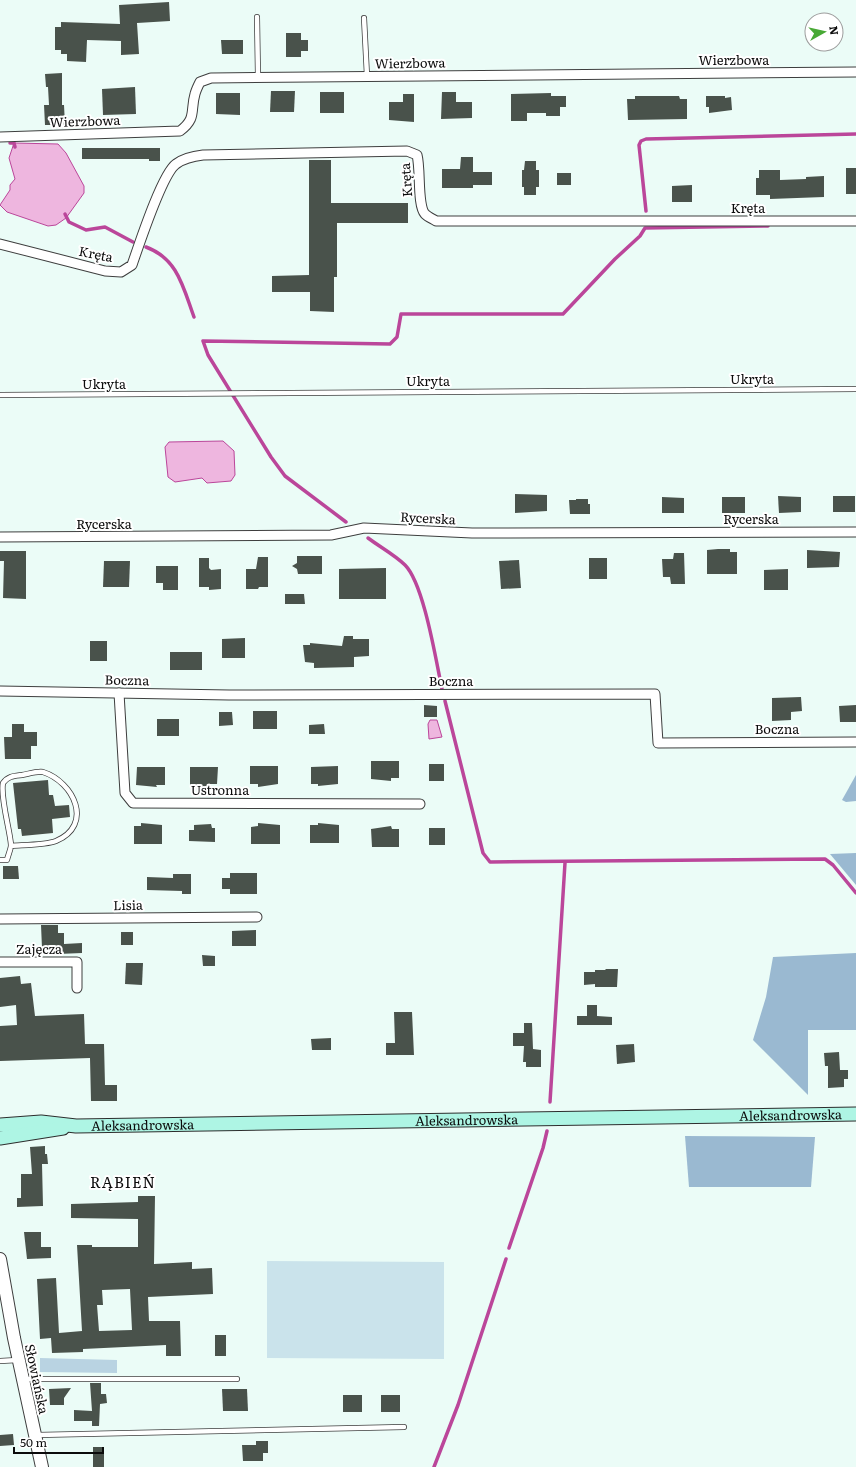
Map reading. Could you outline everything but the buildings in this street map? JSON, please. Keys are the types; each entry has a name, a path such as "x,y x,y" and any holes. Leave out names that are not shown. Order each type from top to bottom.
{"main road":[{"name":"Aleksandrowska","path":"0,1124 41,1122 76,1126 856,1114"},
{"name":"Aleksandrowska","path":"0,1138 41,1133 76,1126"}],"street":[{"name":"Wierzbowa","path":"0,137 180,130 188,124 193,114 195,94 200,82 211,78 856,72"},
{"name":"Kręta","path":"0,244 105,271 121,272 132,265 166,177 176,164 190,157 203,155 407,151 417,155 420,167 420,201 425,214 436,221 856,221"},
{"name":"Rycerska","path":"0,537 331,535 364,528 472,533 856,532"},
{"name":"Boczna","path":"0,691 119,693 655,694 658,743 856,742"},
{"name":"Ustronna","path":"119,693 125,793 133,802 420,804"},
{"name":"Lisia","path":"0,919 257,917"},
{"name":"Zajęcza","path":"0,962 77,962 77,988"},
{"name":"Słowiańska","path":"0,1260 5,1296 42,1467"},
{"name":"Słowiańska","path":"0,1281 5,1296"}],"lane":[{"path":"257,17 258,77"},
{"path":"364,18 367,76"},
{"name":"Ukryta","path":"0,395 856,389"},
{"path":"0,860 7,860 11,846 1,796 2,784 9,776 41,772 59,780 71,792 76,805 76,823 68,834 55,842 11,846"},
{"path":"0,1361 18,1360"},
{"path":"23,1379 237,1379"},
{"path":"35,1435 404,1427"}],"shaded area":[{"path":"14,143 58,144 66,153 84,186 84,193 66,218 56,225 48,226 7,212 0,205 10,190 10,185 15,179 9,158"},
{"path":"223,441 234,451 235,475 231,481 207,483 202,478 175,482 168,477 165,447 169,442"},
{"path":"430,720 437,720 442,737 429,739 428,724"},
{"path":"856,775 856,801 846,802 842,800"},
{"path":"856,853 856,885 830,854"},
{"path":"856,953 856,1030 808,1030 808,1095 753,1040 766,997 773,957"},
{"path":"685,1136 815,1137 811,1187 689,1187"},
{"path":"267,1261 444,1262 444,1359 267,1358"},
{"path":"40,1358 117,1360 117,1373 40,1372"}],"waterway":[{"path":"646,211 639,145 641,141 646,139 856,134"},
{"path":"10,143 14,143 15,147"},
{"path":"65,214 69,222 86,230 105,227 133,242"},
{"path":"346,522 285,476 271,457 208,355 203,341 390,344 397,337 401,314 563,314 615,259 640,236 645,228 768,226"},
{"path":"146,247 157,252 178,275 194,317"},
{"path":"368,538 401,561 412,575 418,588 433,642 442,689"},
{"path":"445,701 483,853 490,862 825,859 833,865 856,893"},
{"path":"550,1102 565,863"},
{"path":"509,1248 543,1148 547,1131"},
{"path":"434,1467 458,1405 506,1259"}],"district":[{"name":"RĄBIEŃ","path":"123,1183"}]}
